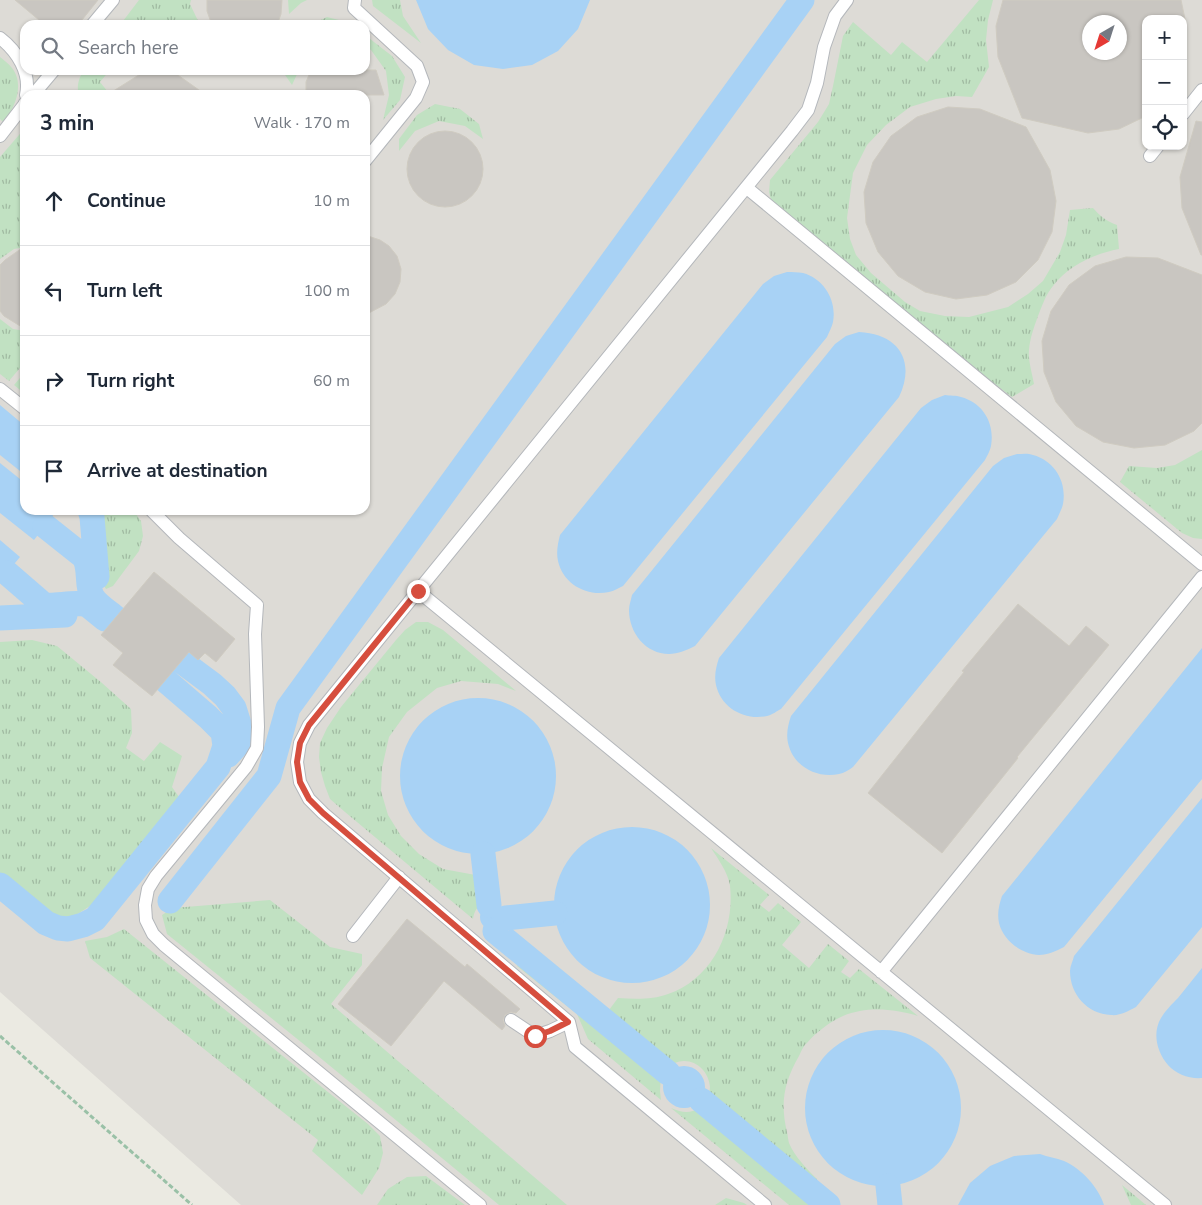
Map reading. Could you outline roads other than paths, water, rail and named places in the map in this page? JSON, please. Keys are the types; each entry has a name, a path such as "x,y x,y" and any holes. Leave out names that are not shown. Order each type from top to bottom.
{"lane":[{"path":"96,20 114,0"},
{"path":"355,0 354,8 367,20"},
{"path":"765,1205 575,1047 568,1022 323,813 309,799 300,782 297,762 300,743 309,725 747,188 808,110 817,83 824,48 835,16 847,0"},
{"path":"370,22 418,66 423,82 416,98 370,155"},
{"path":"0,38 9,44 20,62"},
{"path":"25,75 27,90"},
{"path":"37,90 50,75"},
{"path":"1187,109 1202,90"},
{"path":"0,136 20,110"},
{"path":"747,188 1202,564"},
{"path":"0,389 20,405"},
{"path":"156,515 179,538 256,605 258,727 257,748 246,767 156,876 148,890 145,905 146,920 153,934 171,951 480,1205"},
{"path":"881,972 1202,577"},
{"path":"418,591 1165,1205"},
{"path":"353,936 399,877"},
{"path":"510,1020 535,1036 568,1022"}],"water":[{"path":"416,0 590,0 578,29 558,51 532,65 503,69 474,65 448,50 428,29"},
{"path":"787,272 801,273 817,280 823,285 831,298 834,314 833,324 827,337 623,586 611,592 601,593 577,587 565,576 558,561 557,551 560,535 763,284 774,276"},
{"path":"859,332 885,338 894,344 900,352 906,372 899,397 695,646 679,653 669,654 661,653 646,646 640,641 632,627 629,610 632,595 835,344 846,336"},
{"path":"945,395 959,396 969,400 976,404 986,415 992,438 991,448 985,460 781,709 769,715 759,717 735,711 723,700 716,685 715,678 719,658 921,408 932,400"},
{"path":"0,405 20,422 20,471 0,455"},
{"path":"1017,454 1029,454 1041,458 1048,462 1058,474 1064,496 1063,506 1057,519 853,767 843,773 831,775 807,769 795,758 788,743 787,736 791,716 993,466 1004,458"},
{"path":"0,463 20,479 20,515 53,515 34,540 0,513"},
{"path":"0,540 20,557 0,581"},
{"path":"1202,648 1202,779 1064,947 1049,954 1039,955 1019,949 1004,935 999,923 998,916 1002,896"},
{"path":"478,698 508,704 521,711 533,721 543,733 550,746 556,776 550,806 543,819 533,831 521,841 508,848 478,854 448,848 435,841 423,831 413,819 406,806 400,776 406,746 413,733 423,721 435,711 448,704"},
{"path":"1202,798 1202,927 1136,1007 1118,1015 1102,1014 1094,1011 1087,1007 1073,987 1070,967 1074,956"},
{"path":"632,827 662,833 675,840 687,850 697,862 704,875 710,905 704,935 697,948 687,960 675,970 662,977 632,983 602,977 589,970 577,960 567,948 560,935 554,905 560,875 567,862 577,850 589,840 602,833"},
{"path":"493,904 502,908 506,917 502,926 493,930 484,926 480,917 484,908"},
{"path":"1202,968 1202,1078 1197,1078 1179,1073 1168,1065 1161,1054 1156,1036 1158,1024 1163,1015"},
{"path":"883,1030 913,1036 926,1043 938,1053 948,1065 955,1078 961,1108 955,1138 948,1151 938,1163 926,1173 913,1180 883,1186 853,1180 840,1173 828,1163 818,1151 811,1138 805,1108 811,1078 818,1065 828,1053 840,1043 853,1036"},
{"path":"688,1066 696,1069 702,1075 705,1087 702,1099 696,1105 680,1108 672,1105 666,1099 663,1083 666,1075 672,1069"},
{"path":"1040,1154 1064,1161 1077,1168 1094,1185 1104,1205 958,1205 970,1183 990,1166 1014,1156"}],"waterway":[{"path":"170,901 269,776 288,708 802,0"},
{"path":"91,515 97,577"},
{"path":"45,526 84,557 92,596 116,618"},
{"path":"7,573 44,605 84,604 105,619"},
{"path":"0,618 65,615"},
{"path":"181,661 212,684 234,708 240,727 238,744 228,755"},
{"path":"0,885 46,923 58,928 68,929 95,919 218,767 225,746 223,732 165,680"},
{"path":"483,854 489,905"},
{"path":"506,918 555,913"},
{"path":"495,931 668,1073"},
{"path":"701,1100 828,1205"},
{"path":"888,1186 890,1205"}]}
